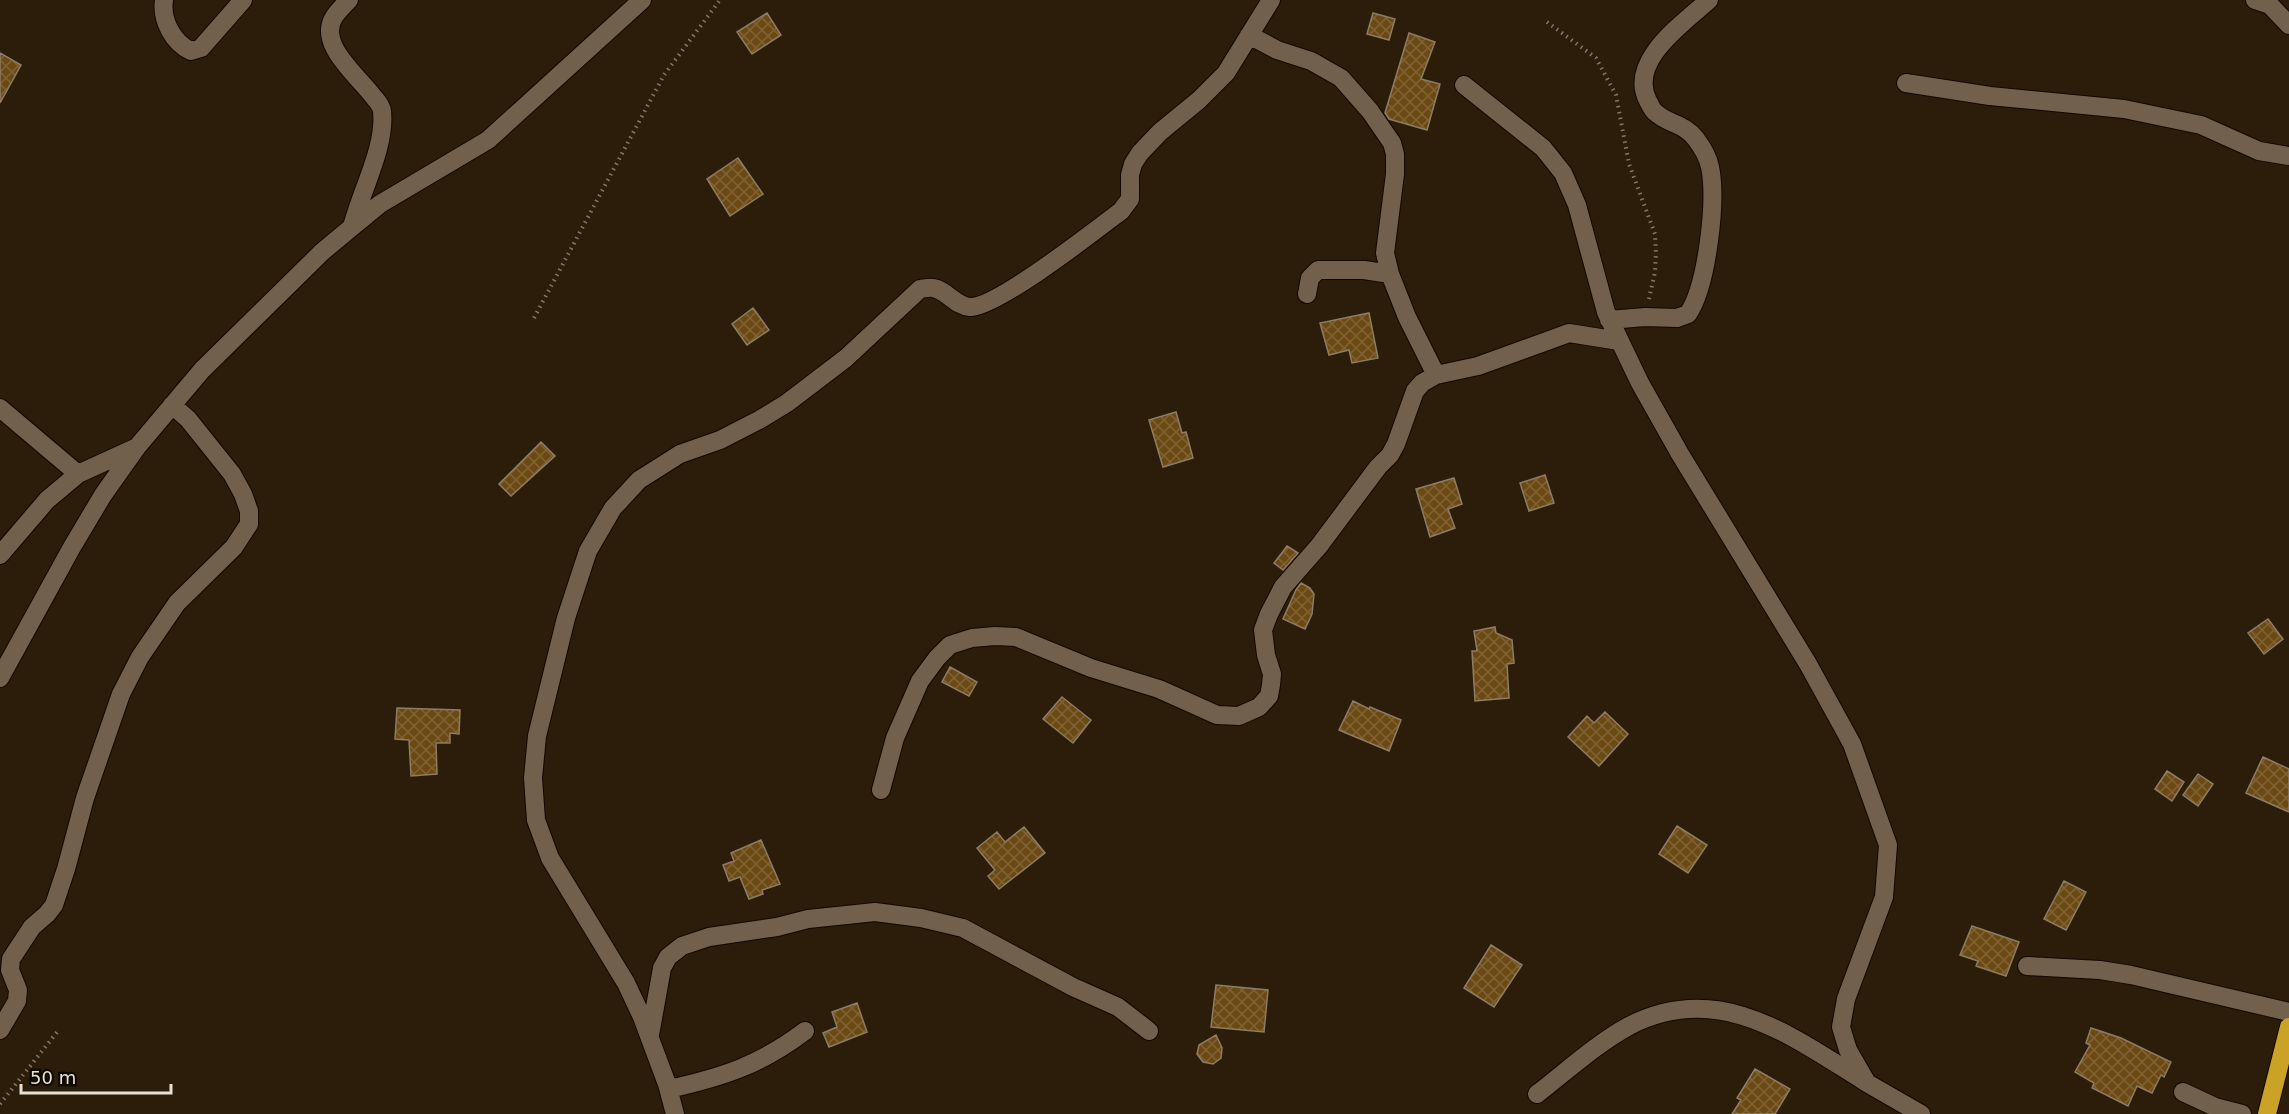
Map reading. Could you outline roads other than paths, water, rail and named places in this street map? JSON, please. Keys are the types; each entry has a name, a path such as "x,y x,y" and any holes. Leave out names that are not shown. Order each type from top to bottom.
{"highway":[{"path":"2266,1114 2289,1027"}],"street":[{"path":"164,0 165,16 170,30 177,42 191,51 201,48 243,0"},
{"path":"349,0 333,18 329,31 336,50 346,66 381,107 382,127 352,227"},
{"path":"0,678 72,547 104,495 137,447 202,370 315,259 352,227 380,204 488,140 642,0"},
{"path":"675,1114 669,1089 650,1037 626,983 549,858 536,820 532,778 537,735 566,618 588,551 613,508 639,480 680,454 720,440 787,403 846,358 920,290 933,288 960,304 971,307 1011,289 1121,211 1130,199 1130,175 1133,164 1140,153 1226,73 1271,0"},
{"path":"1610,320 1645,317 1677,318 1688,314 1702,277 1711,218 1710,166 1695,137 1685,128 1654,112 1643,92 1644,74 1655,52 1672,32 1709,0"},
{"path":"2255,0 2270,5 2289,25"},
{"path":"1249,35 1262,44 1311,61 1341,78 1370,111 1392,143 1395,154 1395,174 1385,253 1390,274 1407,317 1437,375"},
{"path":"1906,83 1990,96 2124,109 2201,125 2259,152 2289,156"},
{"path":"1464,85 1543,148 1563,173 1576,205 1610,320 1619,341 1668,434 1808,664 1852,744 1888,845 1884,897 1846,999 1841,1027 1848,1050 1867,1083"},
{"path":"1307,294 1310,278 1318,270 1364,270 1390,274"},
{"path":"881,790 895,738 920,681 950,645 972,638 1016,637 1091,668 1159,689 1217,715 1239,716 1259,707 1269,696 1270,690 1272,674 1266,655 1263,630 1276,600 1283,587 1319,546 1377,467 1390,454 1396,444 1415,391 1426,380 1437,375 1478,366 1569,333 1619,341"},
{"path":"0,1030 17,1001 18,990 10,970 11,959 32,927 47,914 54,904 85,798 121,694 140,657 177,603 234,547 249,524 249,511 232,474 188,419 172,405"},
{"path":"0,408 78,474"},
{"path":"0,555 47,500 78,474 137,447"},
{"path":"650,1037 662,968 668,957 682,946 709,937 739,931 777,927 808,919 875,912 921,918 963,928 1073,987 1118,1007 1149,1031"},
{"path":"2027,966 2100,970 2140,976 2289,1012"},
{"path":"1537,1094 1590,1052 1629,1027 1658,1014 1696,1007 1734,1012 1774,1028 1921,1114"},
{"path":"669,1089 722,1077 744,1068 770,1056 805,1031"},
{"path":"2183,1092 2216,1107 2242,1114"}]}
